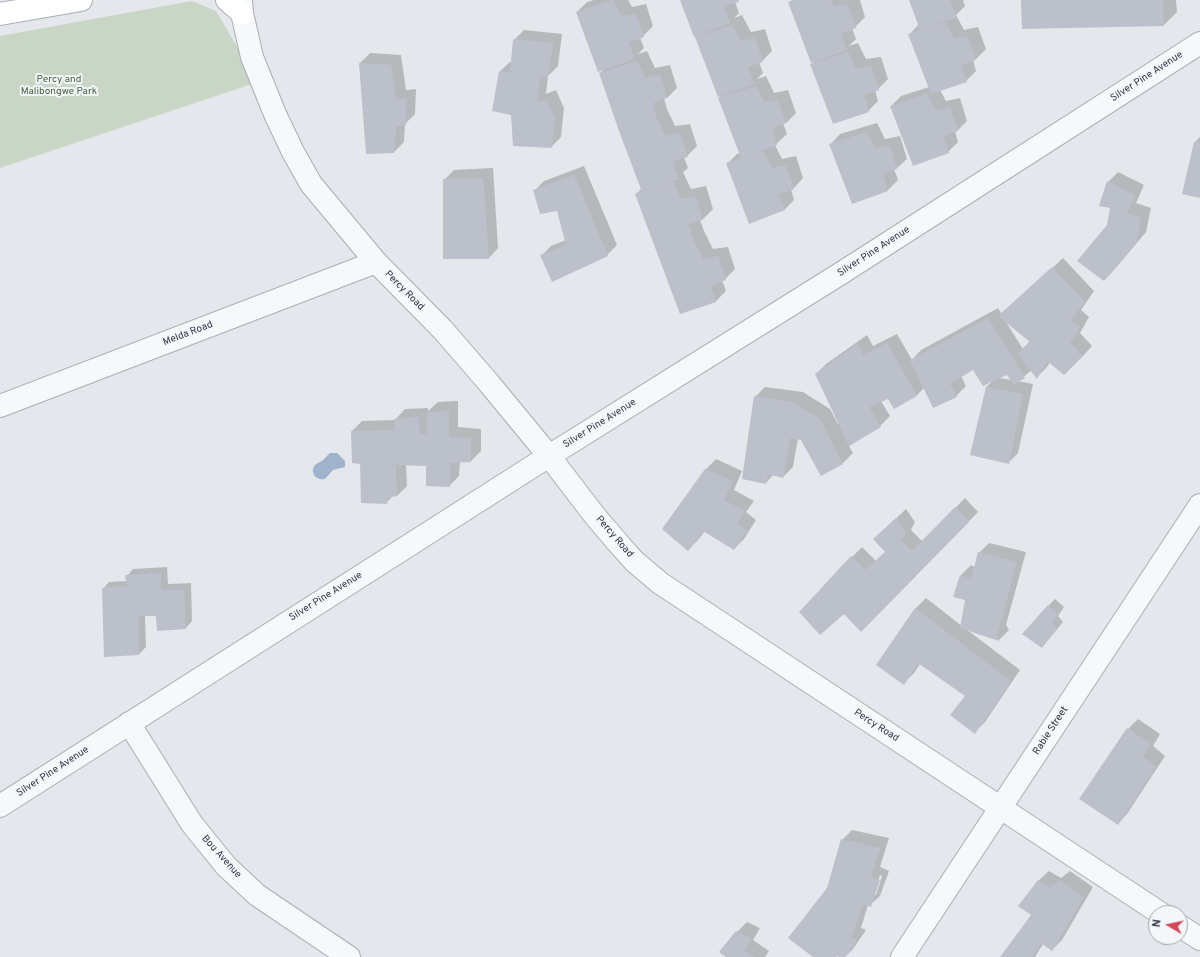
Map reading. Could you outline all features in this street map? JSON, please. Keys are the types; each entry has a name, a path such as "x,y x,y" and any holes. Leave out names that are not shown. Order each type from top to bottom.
{"main road":[{"path":"0,14 81,0"}],"street":[{"name":"Percy Road","path":"236,4 252,57 274,114 311,184 376,262 444,330 550,456 595,516 634,561 660,583 1148,905"},
{"name":"Silver Pine Avenue","path":"0,806 550,456 843,272 1200,43"},
{"name":"Melda Road","path":"0,406 376,262"},
{"name":"Rabie Street","path":"902,957 1200,505"},
{"name":"Bou Avenue","path":"129,723 192,824 226,866 257,895 349,957"},
{"path":"1188,931 1200,939"}],"green space":[{"name":"Percy and Malibongwe Park","path":"192,1 216,11 258,82 0,168 0,36"}],"water":[{"path":"330,453 337,453 345,461 345,467 333,470 325,479 319,479 313,473 313,468"}],"building":[{"path":"613,0 621,16 636,14 644,37 629,42 634,59 598,72 576,12"},
{"path":"680,0 738,0 739,2 724,6 730,23 694,37"},
{"path":"795,0 830,0 834,7 848,4 856,28 841,33 847,50 811,63 788,2"},
{"path":"909,0 950,0 956,17 920,30"},
{"path":"1021,0 1163,0 1164,26 1022,29"},
{"path":"946,22 954,39 968,36 976,60 961,65 967,82 931,94 908,34"},
{"path":"732,25 741,41 755,38 763,62 748,67 754,84 718,97 695,37"},
{"path":"513,39 553,43 548,77 540,76 537,103 546,100 555,118 552,148 513,146 511,115 492,111 499,71 510,72"},
{"path":"848,52 856,69 871,66 879,90 864,95 869,112 833,124 810,64"},
{"path":"637,61 645,78 660,75 667,98 653,103 657,119 665,136 680,133 688,157 673,161 678,179 652,189 673,182 681,199 696,196 703,220 688,224 694,241 703,259 718,256 726,280 711,285 716,302 680,314 635,194 642,192 599,73"},
{"path":"359,63 391,65 396,99 406,98 406,125 396,126 394,153 366,154"},
{"path":"756,86 764,102 778,100 786,123 772,128 777,145 745,157 763,151 772,168 786,165 794,189 779,194 785,210 749,224 726,163 741,158 718,98"},
{"path":"927,94 936,110 950,108 958,131 943,136 949,153 913,166 890,106"},
{"path":"867,132 875,148 890,146 897,169 883,174 888,191 852,204 829,144"},
{"path":"1194,142 1200,143 1200,198 1182,194"},
{"path":"574,175 608,256 552,282 540,255 566,245 557,211 540,214 533,190"},
{"path":"483,178 489,259 443,259 443,179"},
{"path":"1107,181 1135,195 1127,213 1141,218 1136,244 1104,281 1077,261 1107,225 1110,208 1099,206"},
{"path":"1052,267 1085,302 1071,320 1080,327 1070,343 1083,356 1064,375 1047,361 1037,379 1017,353 1030,342 998,316"},
{"path":"988,318 1025,378 1014,385 1007,375 983,386 973,370 950,384 957,397 933,408 910,360"},
{"path":"887,343 917,396 894,409 888,399 869,407 881,427 849,446 815,374 857,344 863,355"},
{"path":"986,387 1023,394 1009,464 970,455"},
{"path":"754,396 792,402 820,419 843,464 821,476 801,440 790,438 783,478 768,474 766,484 742,479"},
{"path":"449,411 449,437 471,438 471,462 450,463 450,487 426,486 426,466 396,465 397,496 386,498 387,504 361,503 360,464 352,463 351,431 394,430 394,419 418,417 420,434 427,435 427,412"},
{"path":"705,469 733,481 724,500 745,511 737,523 747,531 734,550 703,531 688,551 662,529"},
{"path":"955,507 969,522 861,632 844,614 820,635 799,612 851,556 865,570 885,552 873,539 896,518 906,533 901,540 912,551"},
{"path":"978,552 1017,562 997,636 999,641 960,628 965,600 953,597 960,575 971,579"},
{"path":"161,573 161,590 184,590 186,629 157,631 156,616 139,616 139,655 104,657 102,588 127,586 125,575"},
{"path":"1048,605 1058,614 1052,623 1057,629 1042,648 1022,634"},
{"path":"915,608 1011,681 975,734 950,715 965,696 918,663 904,685 876,665"},
{"path":"1127,728 1151,744 1143,756 1156,767 1118,825 1079,799"},
{"path":"841,839 880,848 871,877 880,880 871,907 863,904 851,938 857,940 845,957 839,957 836,955 835,957 813,957 788,938 827,888"},
{"path":"1038,880 1050,888 1059,880 1084,897 1052,951 1041,943 1032,957 1000,957 1031,915 1018,906"},
{"path":"736,931 751,939 744,950 754,957 726,957 719,952"}]}
